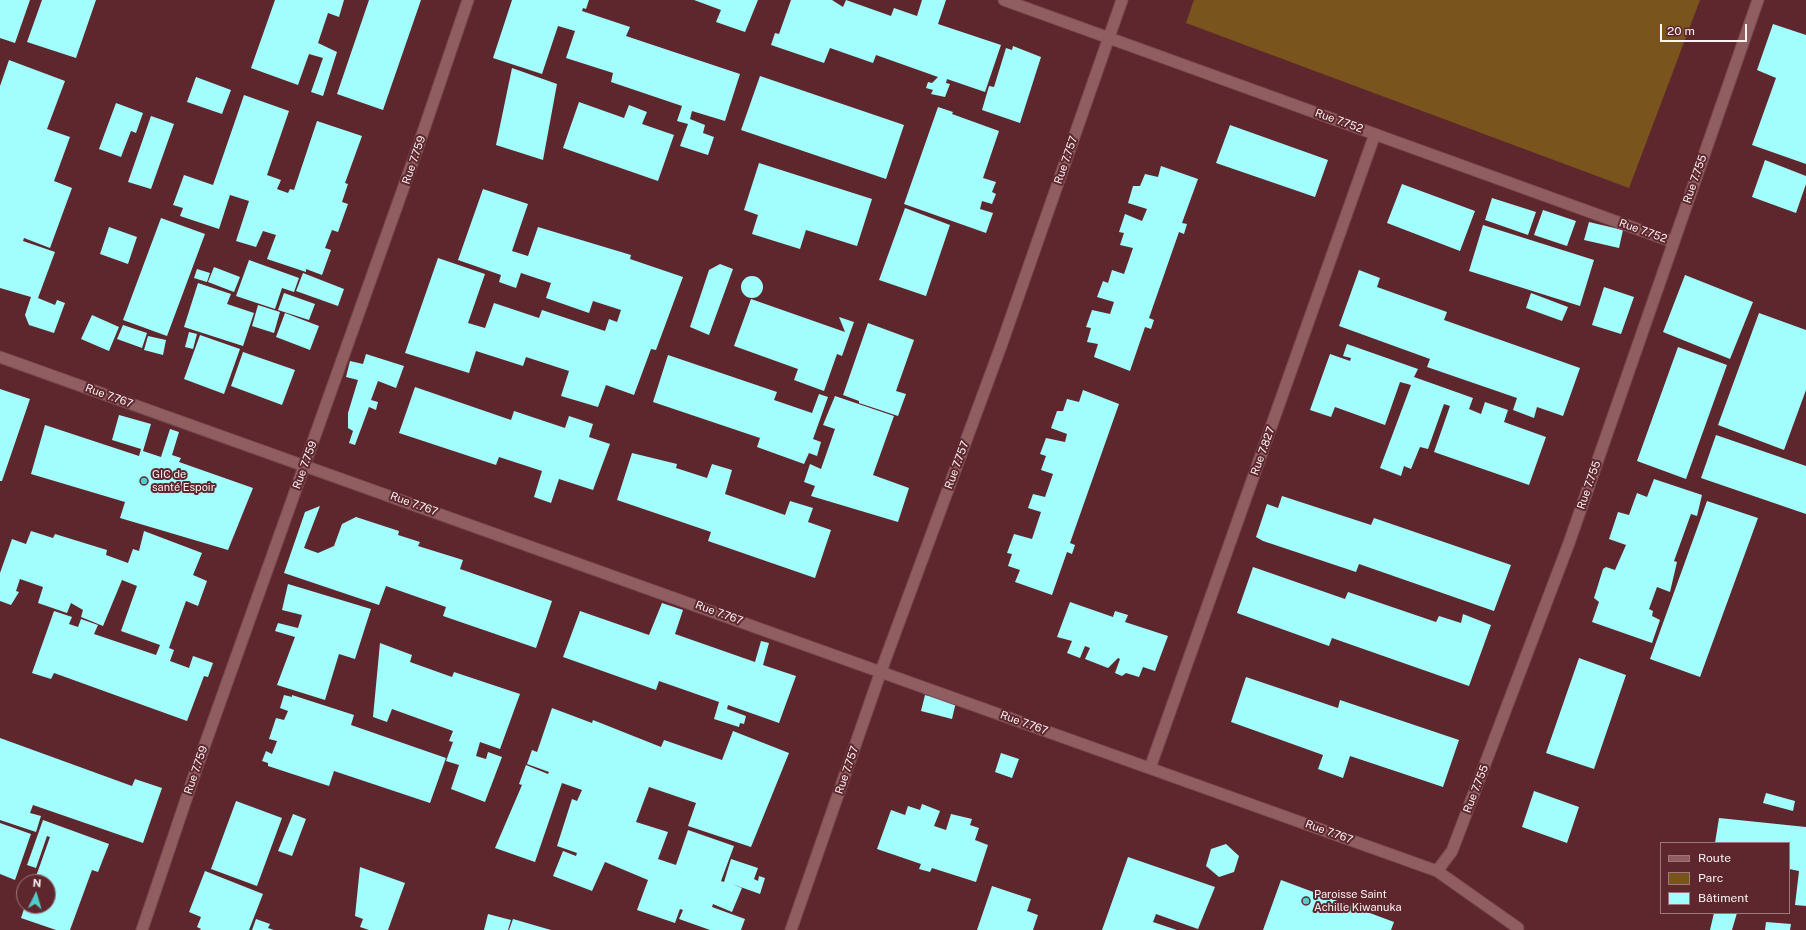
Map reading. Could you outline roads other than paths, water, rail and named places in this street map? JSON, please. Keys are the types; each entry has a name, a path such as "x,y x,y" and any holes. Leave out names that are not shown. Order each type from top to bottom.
{"street":[{"name":"Rue 7.759","path":"142,930 198,764 419,144 468,0"},
{"name":"Rue 7.752","path":"1004,0 1674,242"},
{"name":"Rue 7.757","path":"791,930 881,672 1001,346 1122,0"},
{"name":"Rue 7.755","path":"1438,871 1452,851 1569,543 1758,0"},
{"name":"Rue 7.827","path":"1150,768 1375,134"},
{"name":"Rue 7.767","path":"0,357 1438,871"},
{"path":"1438,871 1518,928"}],"place":[{"name":"GIC de santé Espoir","path":"144,481"},
{"name":"Paroisse Saint Achille Kiwanuka","path":"1306,901"}]}
